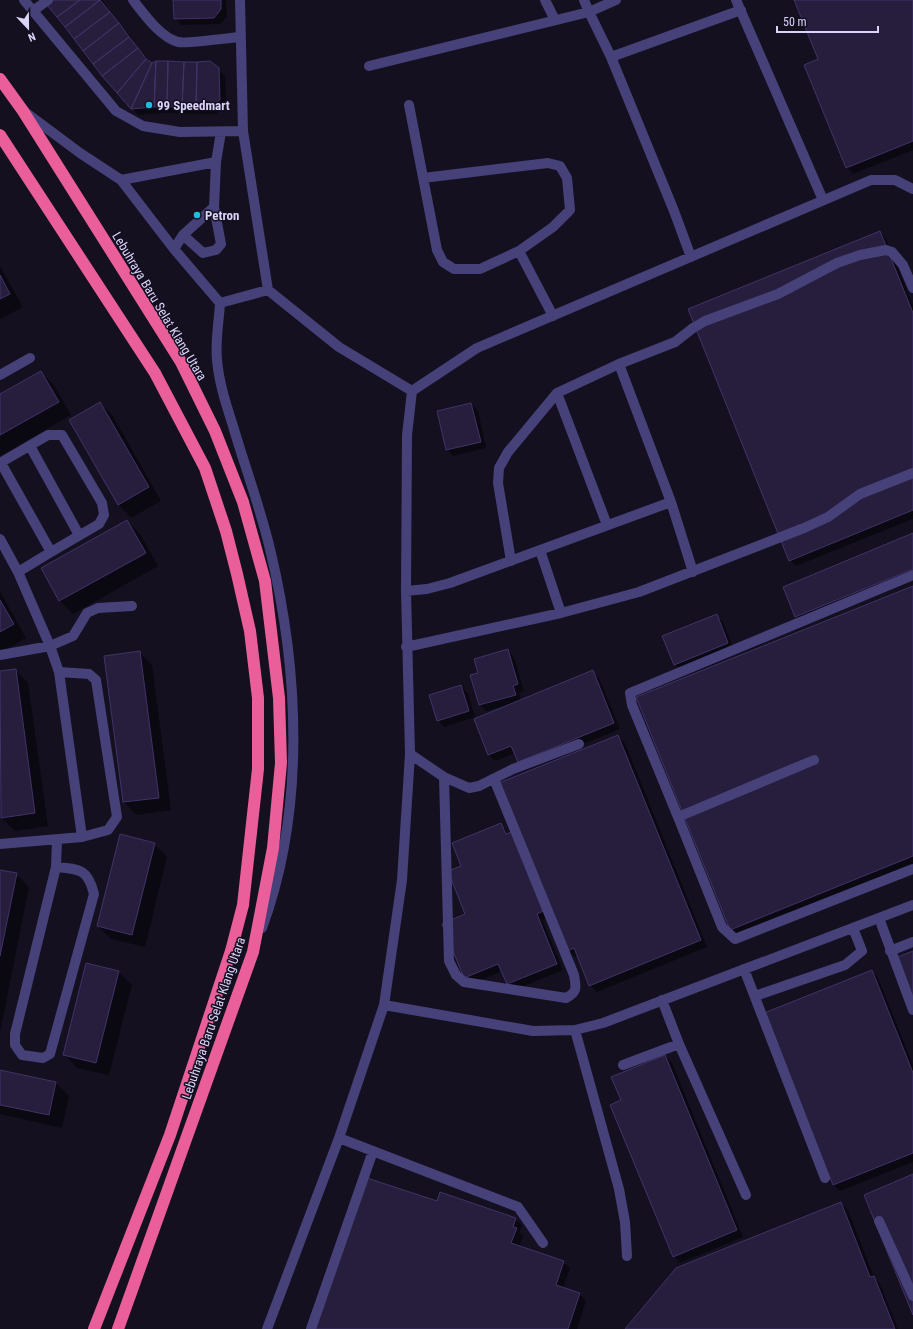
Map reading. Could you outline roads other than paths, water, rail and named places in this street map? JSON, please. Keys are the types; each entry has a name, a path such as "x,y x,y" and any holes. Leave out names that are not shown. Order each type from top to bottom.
{"highway":[{"name":"Lebuhraya Baru Selat Klang Utara","path":"0,79 23,111 181,362 215,430 243,502 265,581 279,698 281,763 273,848 253,952 118,1329"},
{"name":"Lebuhraya Baru Selat Klang Utara","path":"0,135 155,373 205,468 226,531 237,574 250,631 258,698 258,769 243,905 231,951 170,1135 94,1329"}],"street":[{"path":"24,0 116,111 143,126 180,132 243,131"},
{"path":"33,11 48,0"},
{"path":"133,0 144,14 167,36 179,42 240,37"},
{"path":"143,0 144,14"},
{"path":"240,0 243,131 268,290 339,348 412,391"},
{"path":"545,0 555,20"},
{"path":"584,0 588,12 611,57 674,210 691,257"},
{"path":"369,66 588,12 616,0"},
{"path":"736,0 823,200"},
{"path":"611,57 741,10"},
{"path":"409,105 423,178 437,250 443,262 454,268 480,269 519,251 553,227 570,210 567,178 560,166 548,163 423,178"},
{"path":"23,111 80,153 121,180 174,249 220,303 217,359 223,393 270,548 285,622 293,700 291,803 279,869 266,915 253,952"},
{"path":"183,235 203,253 216,250 221,244 214,207 216,162 221,132"},
{"path":"121,180 216,162"},
{"path":"412,391 477,348 871,180 895,180 913,189"},
{"path":"174,249 183,235 214,207"},
{"path":"511,561 498,483 499,468 508,452 557,393 619,364 675,342 692,328 705,321 778,294 837,263 870,252 886,250 892,252 902,266 913,288"},
{"path":"519,251 553,316"},
{"path":"220,303 268,290"},
{"path":"0,375 30,358"},
{"path":"619,364 671,502 693,572"},
{"path":"267,1329 339,1138 384,1005 402,880 410,754 406,647 406,591 407,435 412,391"},
{"path":"557,393 607,525"},
{"path":"18,572 99,524 104,515 102,503 62,435 48,435 1,463 51,552"},
{"path":"30,446 79,535"},
{"path":"406,647 561,613 639,592 804,528 828,517 860,494 913,473"},
{"path":"406,591 427,589 450,583 671,502"},
{"path":"0,539 18,572 50,646 59,672 82,837"},
{"path":"540,550 561,613"},
{"path":"913,575 630,693 632,705 722,927 735,939 913,869"},
{"path":"0,655 50,646 73,636 87,613 98,608 132,606"},
{"path":"0,844 82,837 108,830 117,816 96,680 89,674 59,672"},
{"path":"410,754 444,777 469,788 478,786 513,769 579,744"},
{"path":"678,817 814,760"},
{"path":"444,777 449,961 456,975 464,982 566,998 574,994 577,988 574,975 494,779"},
{"path":"56,867 78,869 91,880 94,894 50,1054 43,1058 22,1055 15,1045 15,1034 56,867 57,840"},
{"path":"384,1005 533,1031 575,1030 603,1023 913,905"},
{"path":"879,918 913,1010"},
{"path":"756,996 845,965 862,952 853,928"},
{"path":"890,951 913,942"},
{"path":"744,969 756,996 825,1178"},
{"path":"662,1000 679,1044 746,1195"},
{"path":"575,1030 619,1189 625,1222 627,1256"},
{"path":"623,1065 679,1044"},
{"path":"339,1138 518,1207 543,1243"},
{"path":"311,1329 373,1151"},
{"path":"879,1221 913,1296"}],"place":[{"name":"99 Speedmart","path":"149,105"},
{"name":"Petron","path":"197,215"}]}
